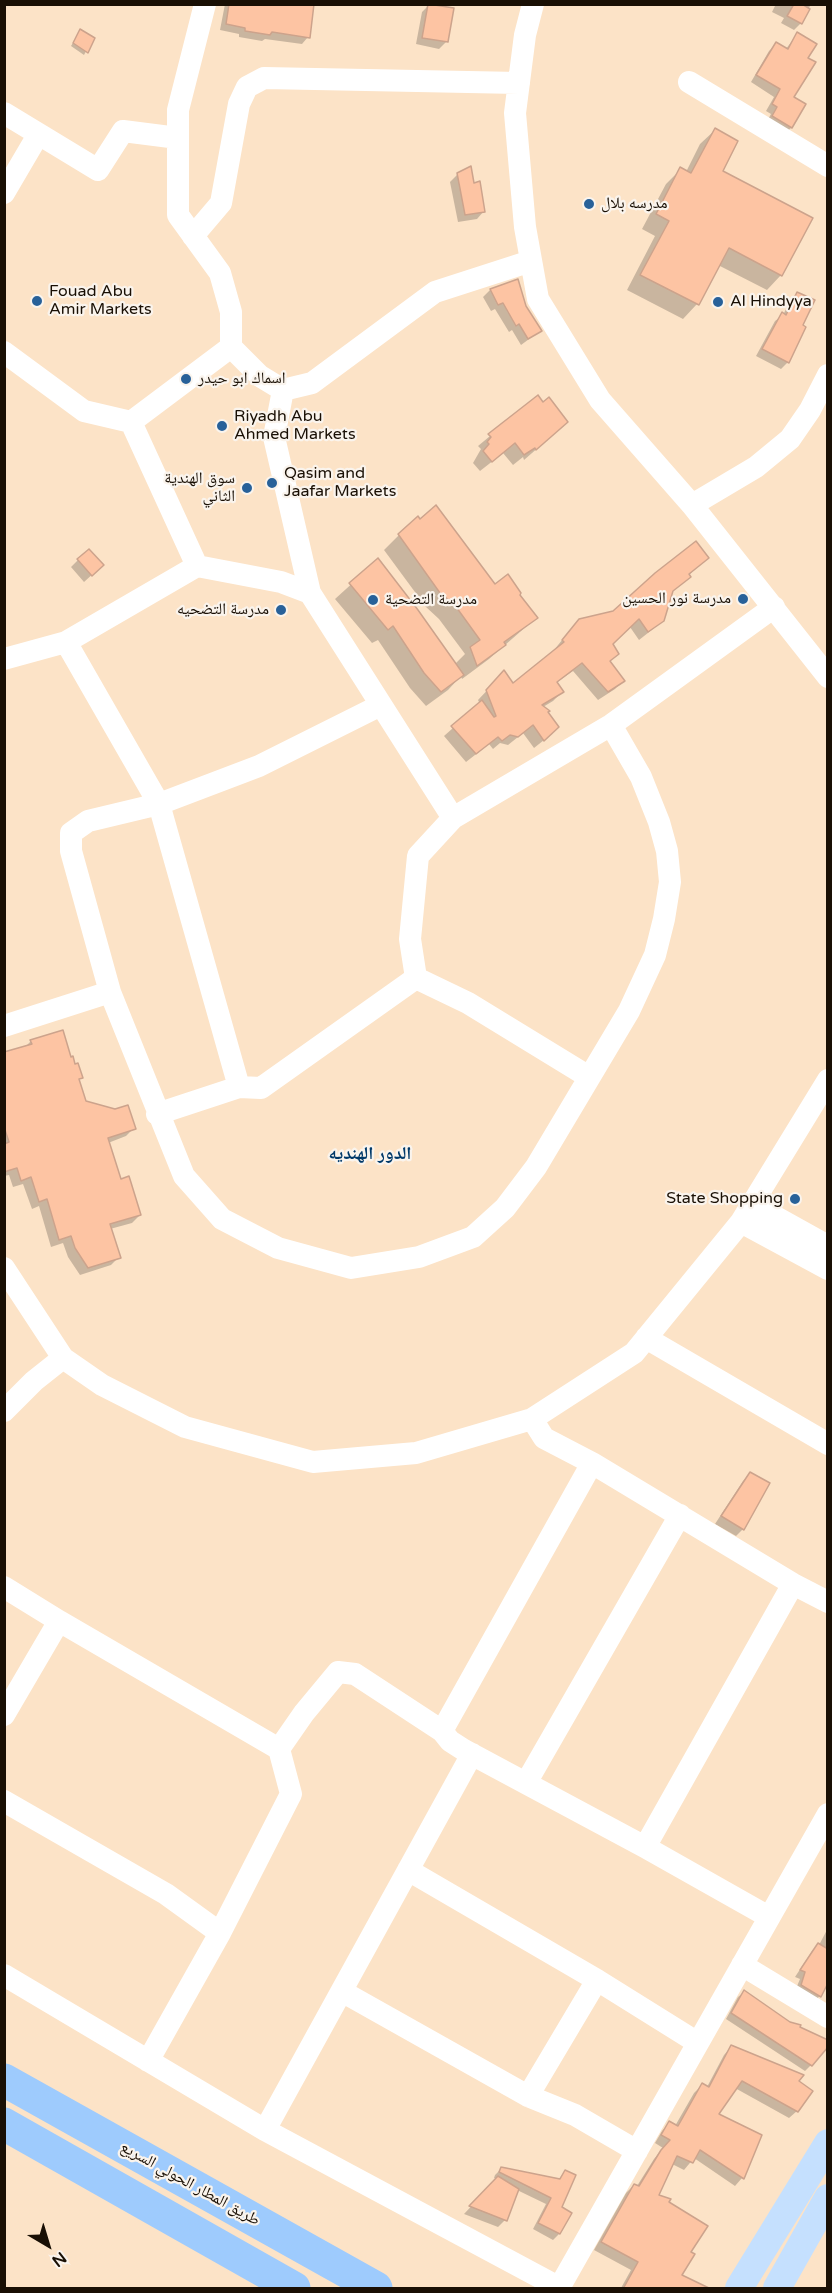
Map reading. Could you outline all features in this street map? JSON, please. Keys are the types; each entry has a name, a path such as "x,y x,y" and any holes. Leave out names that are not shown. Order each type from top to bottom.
{"highway":[{"name":"طريق المطار الحولي السريع","path":"4,2080 376,2289"},
{"path":"4,2124 294,2289"}],"main road":[{"path":"739,2289 828,2143"},
{"path":"777,2289 828,2198"}],"street":[{"path":"205,4 178,110 178,215 220,273 231,312 231,346 260,376 283,390 312,383 435,292 531,261"},
{"path":"533,4 525,35 514,113 525,227 538,299 600,400 693,505 828,677"},
{"path":"193,236 221,203 238,104 247,87 264,78 519,83"},
{"path":"689,82 828,166"},
{"path":"4,113 98,170 123,130 178,138"},
{"path":"4,193 38,135"},
{"path":"131,422 231,346"},
{"path":"6,356 84,411 131,422"},
{"path":"693,505 756,466 819,415 828,375"},
{"path":"283,390 274,437 310,593 453,818"},
{"path":"131,422 197,566"},
{"path":"4,659 66,642 197,566 281,582 310,593"},
{"path":"416,978 410,939 418,856 453,818 611,725 774,607"},
{"path":"66,642 159,804 239,1087"},
{"path":"381,705 260,766 159,804 88,821 71,833 71,851 110,992 157,1114 184,1176 222,1219 278,1248 351,1268 419,1257 473,1237 506,1208 537,1167 629,1011 655,955 670,882 667,852 659,822 641,777 611,725"},
{"path":"416,978 468,1003 589,1077"},
{"path":"157,1114 239,1087 261,1088 416,978"},
{"path":"4,1026 110,992"},
{"path":"4,1268 63,1358 102,1385 185,1427 313,1462 416,1453 532,1419 634,1353 747,1213 828,1080"},
{"path":"747,1213 828,1246"},
{"path":"747,1213 828,1269"},
{"path":"646,1338 828,1444"},
{"path":"4,1411 34,1381 63,1358"},
{"path":"532,1419 544,1438 592,1463 793,1584 828,1602"},
{"path":"442,1731 592,1463"},
{"path":"526,1783 680,1515"},
{"path":"645,1847 793,1584"},
{"path":"4,1587 279,1749 291,1794 220,1934 148,2061"},
{"path":"4,1715 59,1621"},
{"path":"279,1749 304,1713 338,1672 355,1674 442,1731 450,1741 472,1754 769,1917"},
{"path":"265,2130 472,1754"},
{"path":"4,1801 166,1894 220,1934"},
{"path":"4,1975 265,2130 560,2288 828,1814"},
{"path":"408,1870 597,1980 698,2043"},
{"path":"742,1965 828,2017"},
{"path":"528,2096 597,1980"},
{"path":"343,1992 528,2096 575,2115 637,2151"}],"building":[{"path":"229,4 314,4 310,38 272,32 270,35 245,31 245,28 226,24"},
{"path":"428,4 454,8 448,42 422,38"},
{"path":"794,4 802,4 810,9 802,24 787,16"},
{"path":"80,29 95,38 88,53 73,43"},
{"path":"797,32 817,44 808,58 816,62 794,97 806,104 792,128 772,116 777,107 772,104 780,89 756,75 776,42 788,49"},
{"path":"715,128 738,141 723,171 813,218 782,276 729,248 699,305 640,275 669,221 656,214 680,167 691,173"},
{"path":"471,166 474,183 480,181 485,212 465,215 457,173"},
{"path":"518,279 526,306 542,331 528,339 519,324 516,326 503,303 498,305 490,289"},
{"path":"797,292 815,300 803,325 806,327 789,363 762,349 782,312 786,315"},
{"path":"538,395 543,402 549,397 568,422 536,450 535,448 524,455 515,443 492,462 483,451 489,444 487,442 491,437 488,434"},
{"path":"436,505 495,584 508,574 521,593 520,595 538,618 504,642 506,645 477,666 470,647 480,640 454,604 440,593 398,534 418,516 420,519"},
{"path":"696,541 709,558 689,574 691,577 673,591 664,621 648,632 639,619 613,644 619,654 610,661 625,681 608,692 582,663 557,682 564,692 542,705 550,711 548,712 559,727 544,741 533,725 518,737 510,735 502,741 498,737 476,754 451,726 482,700 494,717 496,716 486,690 504,670 513,683 564,642 562,640 579,619 613,611 655,573"},
{"path":"89,549 104,565 92,576 77,559"},
{"path":"378,558 464,675 441,692 424,673 393,626 388,630 349,583"},
{"path":"63,1030 71,1057 73,1056 75,1064 78,1063 83,1078 79,1079 86,1101 115,1109 128,1105 136,1129 108,1138 121,1179 129,1176 141,1215 110,1224 121,1258 88,1268 75,1248 71,1236 59,1240 47,1199 39,1202 31,1177 21,1181 17,1168 4,1172 4,1144 9,1142 4,1127 4,1052 32,1044 30,1040"},
{"path":"750,1472 770,1483 744,1530 721,1516"},
{"path":"818,1943 828,1949 828,1983 821,1997 801,1985 805,1972 800,1970"},
{"path":"744,1990 790,2022 801,2025 800,2027 828,2040 828,2047 812,2066 731,2013"},
{"path":"731,2045 804,2075 799,2081 813,2091 798,2112 742,2081 719,2114 762,2135 744,2179 700,2150 693,2163 677,2156 659,2195 671,2199 669,2202 708,2226 691,2252 695,2254 682,2275 711,2289 623,2289 638,2262 601,2242 634,2184 639,2186 661,2150 670,2140 661,2135 669,2121 678,2126 702,2083 709,2087"},
{"path":"501,2167 560,2179 565,2170 576,2175 562,2207 572,2213 560,2234 538,2223 551,2198 499,2172"},
{"path":"498,2176 519,2189 507,2221 469,2206"}],"place":[{"name":"مدرسه بلال","path":"589,204"},
{"name":"Fouad Abu Amir Markets","path":"37,301"},
{"name":"Al Hindyya","path":"718,302"},
{"name":"اسماك ابو حيدر","path":"186,379"},
{"name":"Riyadh Abu Ahmed Markets","path":"222,426"},
{"name":"Qasim and Jaafar Markets","path":"272,483"},
{"name":"سوق الهندية الثاني","path":"247,488"},
{"name":"مدرسة نور الحسين","path":"743,599"},
{"name":"مدرسة التضحية","path":"373,600"},
{"name":"مدرسة التضحيه","path":"281,610"},
{"name":"State Shopping","path":"795,1199"}],"district":[{"name":"الدور الهنديه","path":"370,1154"}]}
